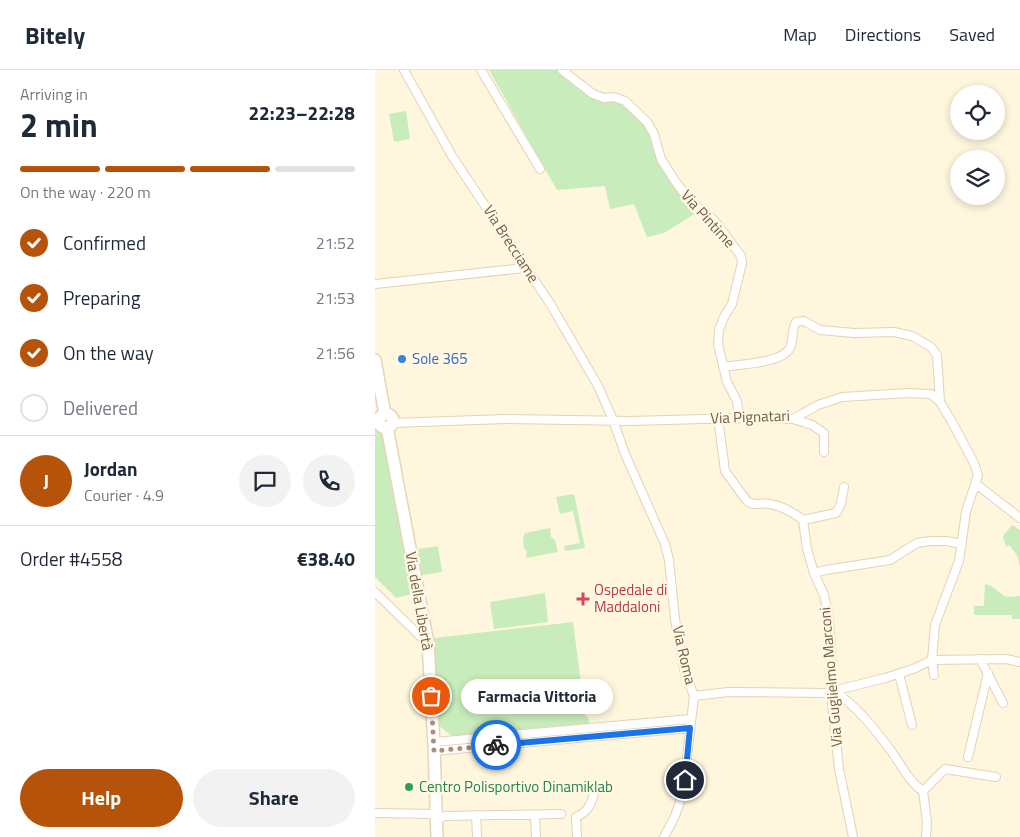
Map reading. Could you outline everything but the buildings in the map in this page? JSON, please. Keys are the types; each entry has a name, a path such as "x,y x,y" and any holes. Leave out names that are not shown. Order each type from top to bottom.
{"main road":[{"name":"Via della Libertà","path":"375,360 384,422 428,643 437,837"}],"street":[{"name":"Via Brecciame","path":"404,70 452,156 491,213 574,343 598,386 613,420"},
{"path":"481,70 539,169"},
{"name":"Via Pintime","path":"562,70 593,94 604,98 614,97 625,101 647,122 654,134 661,159 675,180 691,202 714,220 741,256 742,263 732,304 723,317 719,330 718,344 727,382 737,401 739,418"},
{"path":"375,284 525,268"},
{"path":"723,367 767,361 780,357 790,348 793,327 796,322 803,321 820,330 854,333 894,332 912,336 931,347 937,355 940,402 974,463 978,475 967,512 959,561 935,625 932,660 934,674"},
{"name":"Via Pignatari","path":"384,422 505,419 793,419 818,405 842,397 923,393 931,394 940,402"},
{"path":"718,418 725,471 751,505 769,504 776,506 803,520 836,513 841,504 844,488"},
{"path":"793,419 813,425 824,433 824,452"},
{"name":"Via Roma","path":"613,420 625,454 665,544 669,560 675,619 684,668 694,696 681,800 664,837"},
{"path":"976,484 1020,518"},
{"name":"Via Guglielmo Marconi","path":"803,520 807,549 814,573 824,595 828,612 839,769 853,837"},
{"path":"814,573 890,560 917,543 946,541 962,544"},
{"path":"375,592 428,643"},
{"path":"980,659 1003,703"},
{"path":"694,696 728,692 825,693 899,674 932,660 1006,659 1020,662"},
{"path":"968,757 988,673"},
{"path":"899,674 912,725"},
{"path":"832,690 844,698 870,726 895,756 915,786 923,791"},
{"path":"434,746 691,719"},
{"path":"434,746 690,728"},
{"path":"923,791 945,769 996,777"},
{"path":"923,791 927,822 926,837"},
{"path":"577,837 576,816 586,811 590,806 594,793"},
{"path":"375,813 436,817 561,814"},
{"path":"535,814 536,837"},
{"path":"476,815 477,837"}],"green space":[{"path":"489,70 557,70 593,96 623,102 650,131 661,165 699,211 664,233 647,237 634,204 610,209 605,186 557,190"},
{"path":"406,111 410,139 394,142 389,114"},
{"path":"382,428 412,594 396,598 375,577 375,429"},
{"path":"574,494 585,548 565,551 564,546 580,543 573,511 560,514 556,497"},
{"path":"1012,525 1020,530 1020,567 1017,555 1009,545 1006,547 1003,536"},
{"path":"550,528 551,537 555,540 558,552 526,558 527,551 524,548 523,538 525,533"},
{"path":"438,546 442,572 422,575 418,549"},
{"path":"985,584 1006,597 1020,596 1020,619 1012,619 1012,615 974,615 974,606 984,606"},
{"path":"545,593 548,622 494,629 490,602"},
{"path":"573,622 585,715 589,719 589,725 454,738 438,725 434,638"}],"way so far":[{"path":"431,696 434,751 496,745"}],"place":[{"name":"Sole 365","path":"402,359"},
{"name":"Ospedale di Maddaloni","path":"583,599"},
{"name":"Farmacia Vittoria","path":"431,696"},
{"name":"Centro Polisportivo Dinamiklab","path":"409,787"}],"route":[{"path":"496,745 690,728 685,780"}]}
